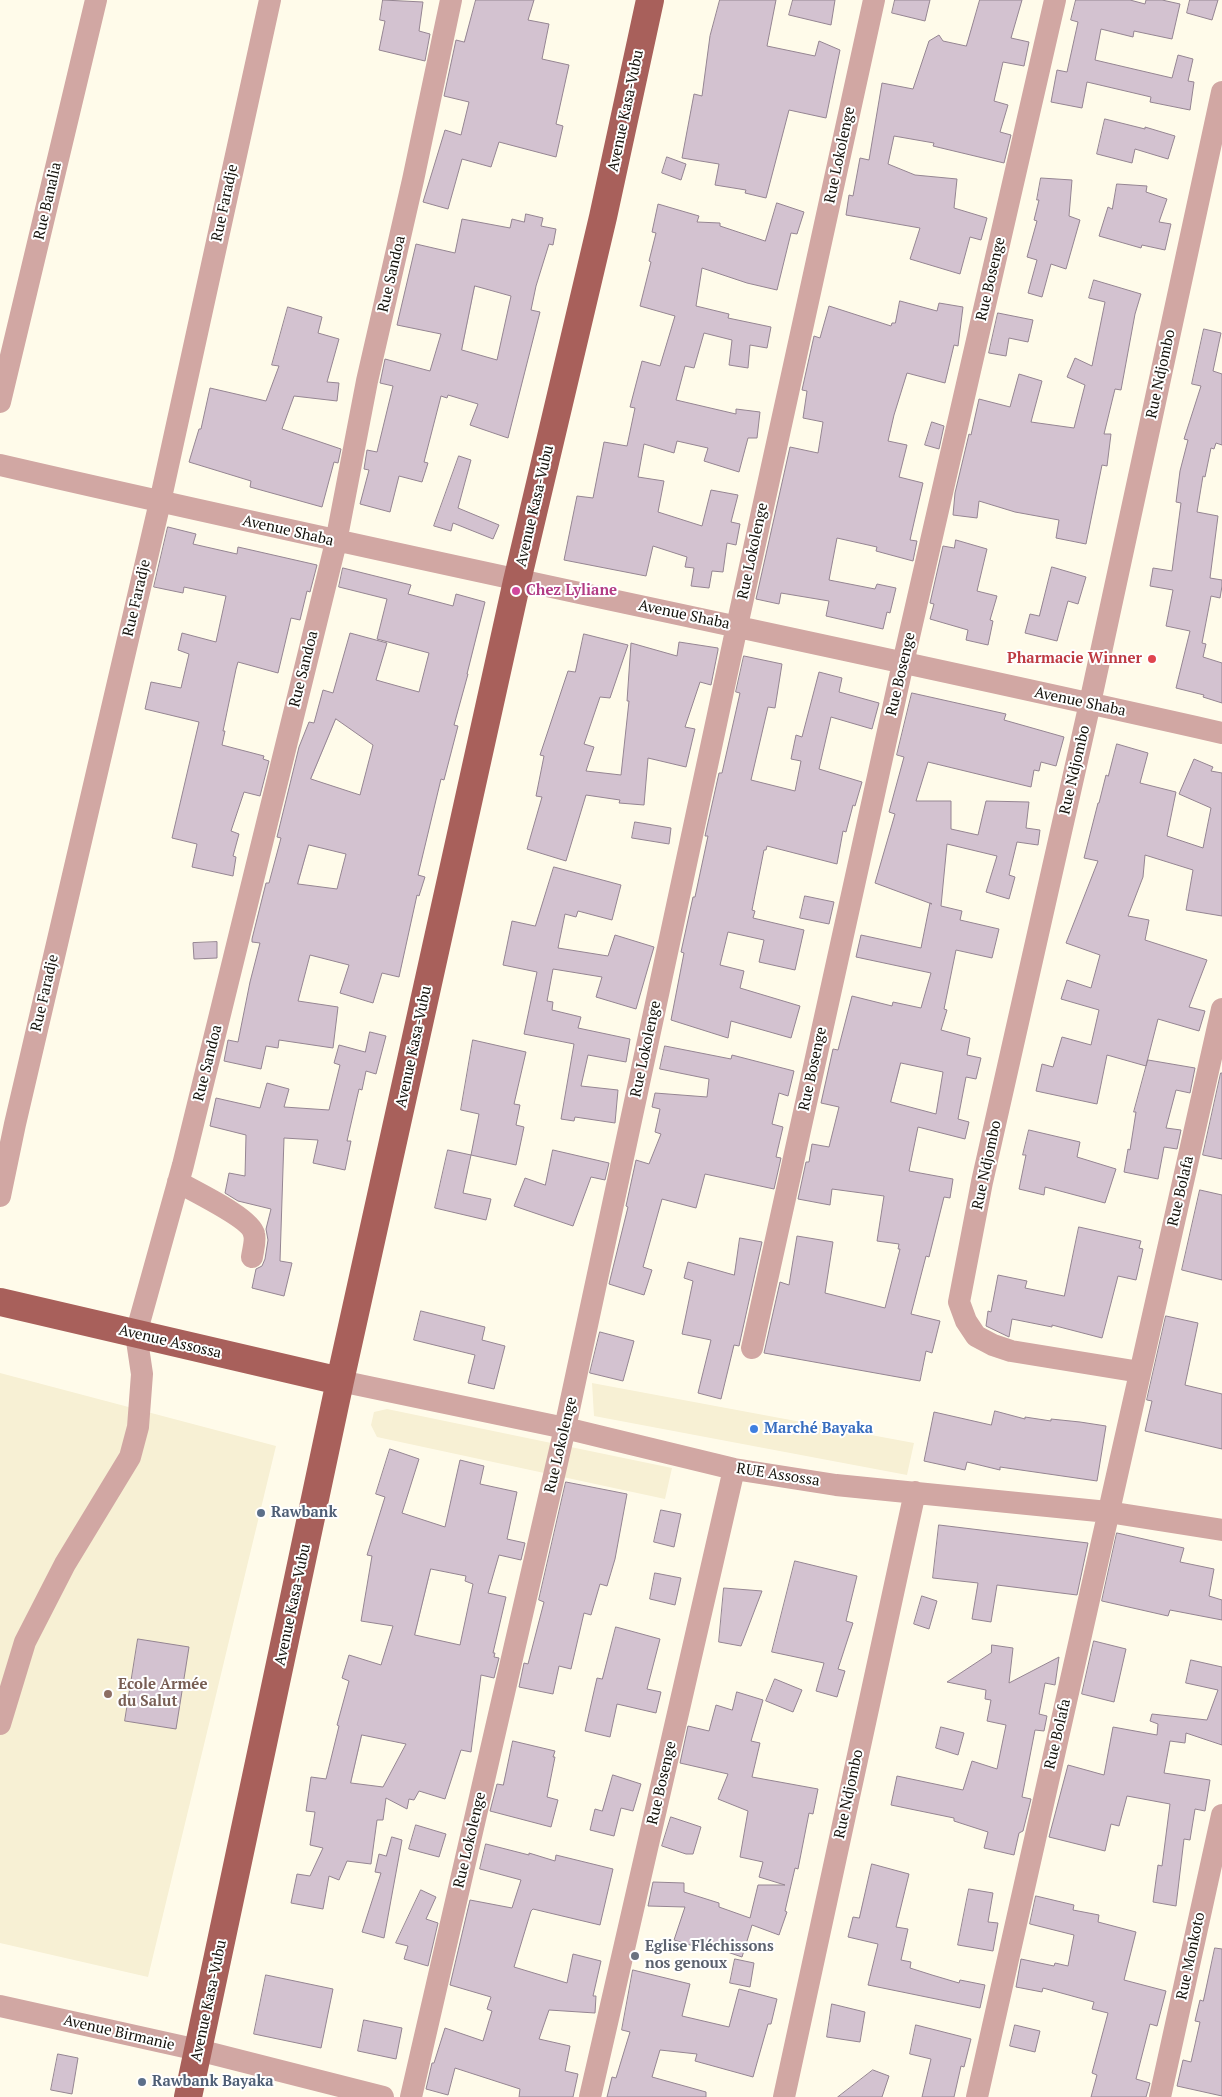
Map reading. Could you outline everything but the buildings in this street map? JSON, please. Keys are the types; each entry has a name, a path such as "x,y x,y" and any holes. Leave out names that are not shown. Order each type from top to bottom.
{"main road":[{"name":"Avenue Kasa-Vubu","path":"188,2097 340,1380 517,581 603,217 650,0"},
{"name":"Avenue Assossa","path":"0,1302 340,1380"}],"street":[{"name":"Rue Banalia","path":"0,402 96,0"},
{"name":"Rue Faradje","path":"0,1196 8,1119 160,502 270,0"},
{"name":"Rue Sandoa","path":"136,1334 178,1182 336,542 367,380 414,180 451,0"},
{"name":"Rue Lokolenge","path":"411,2097 565,1428 737,626 874,0"},
{"name":"Rue Bosenge","path":"752,1348 903,663 1055,0"},
{"name":"Rue Ndjombo","path":"1140,1372 1011,1351 993,1345 976,1336 966,1321 959,1302 982,1182 1090,703 1222,92"},
{"name":"Avenue Shaba","path":"0,465 336,542 737,626 1090,703 1222,734"},
{"name":"Rue Bolafa","path":"977,2097 1222,1009"},
{"path":"178,1182 235,1214 250,1225 255,1234 252,1257"},
{"path":"0,1724 25,1642 65,1564 130,1457 138,1428 142,1374 136,1334"},
{"name":"RUE Assossa","path":"340,1380 565,1428 734,1468 836,1485 1108,1512 1222,1530"},
{"name":"Rue Bosenge","path":"590,2097 734,1468"},
{"name":"Rue Ndjombo","path":"784,2097 915,1492"},
{"name":"Rue Monkoto","path":"1160,2097 1222,1815"},
{"name":"Avenue Birmanie","path":"0,2006 198,2050 383,2097"}],"shaded area":[{"name":"Ecole Armée du Salut","path":"0,1373 276,1446 148,1977 0,1943"},
{"name":"Marché Bayaka","path":"592,1383 914,1443 907,1475 594,1416"},
{"path":"387,1409 672,1468 665,1499 377,1437 371,1425 374,1412"}],"place":[{"name":"Chez Lyliane","path":"516,591"},
{"name":"Pharmacie Winner","path":"1152,659"},
{"name":"Marché Bayaka","path":"754,1429"},
{"name":"Rawbank","path":"261,1513"},
{"name":"Ecole Armée du Salut","path":"108,1694"},
{"name":"Eglise Fléchissons nos genoux","path":"635,1956"},
{"name":"Rawbank Bayaka","path":"142,2082"}]}
